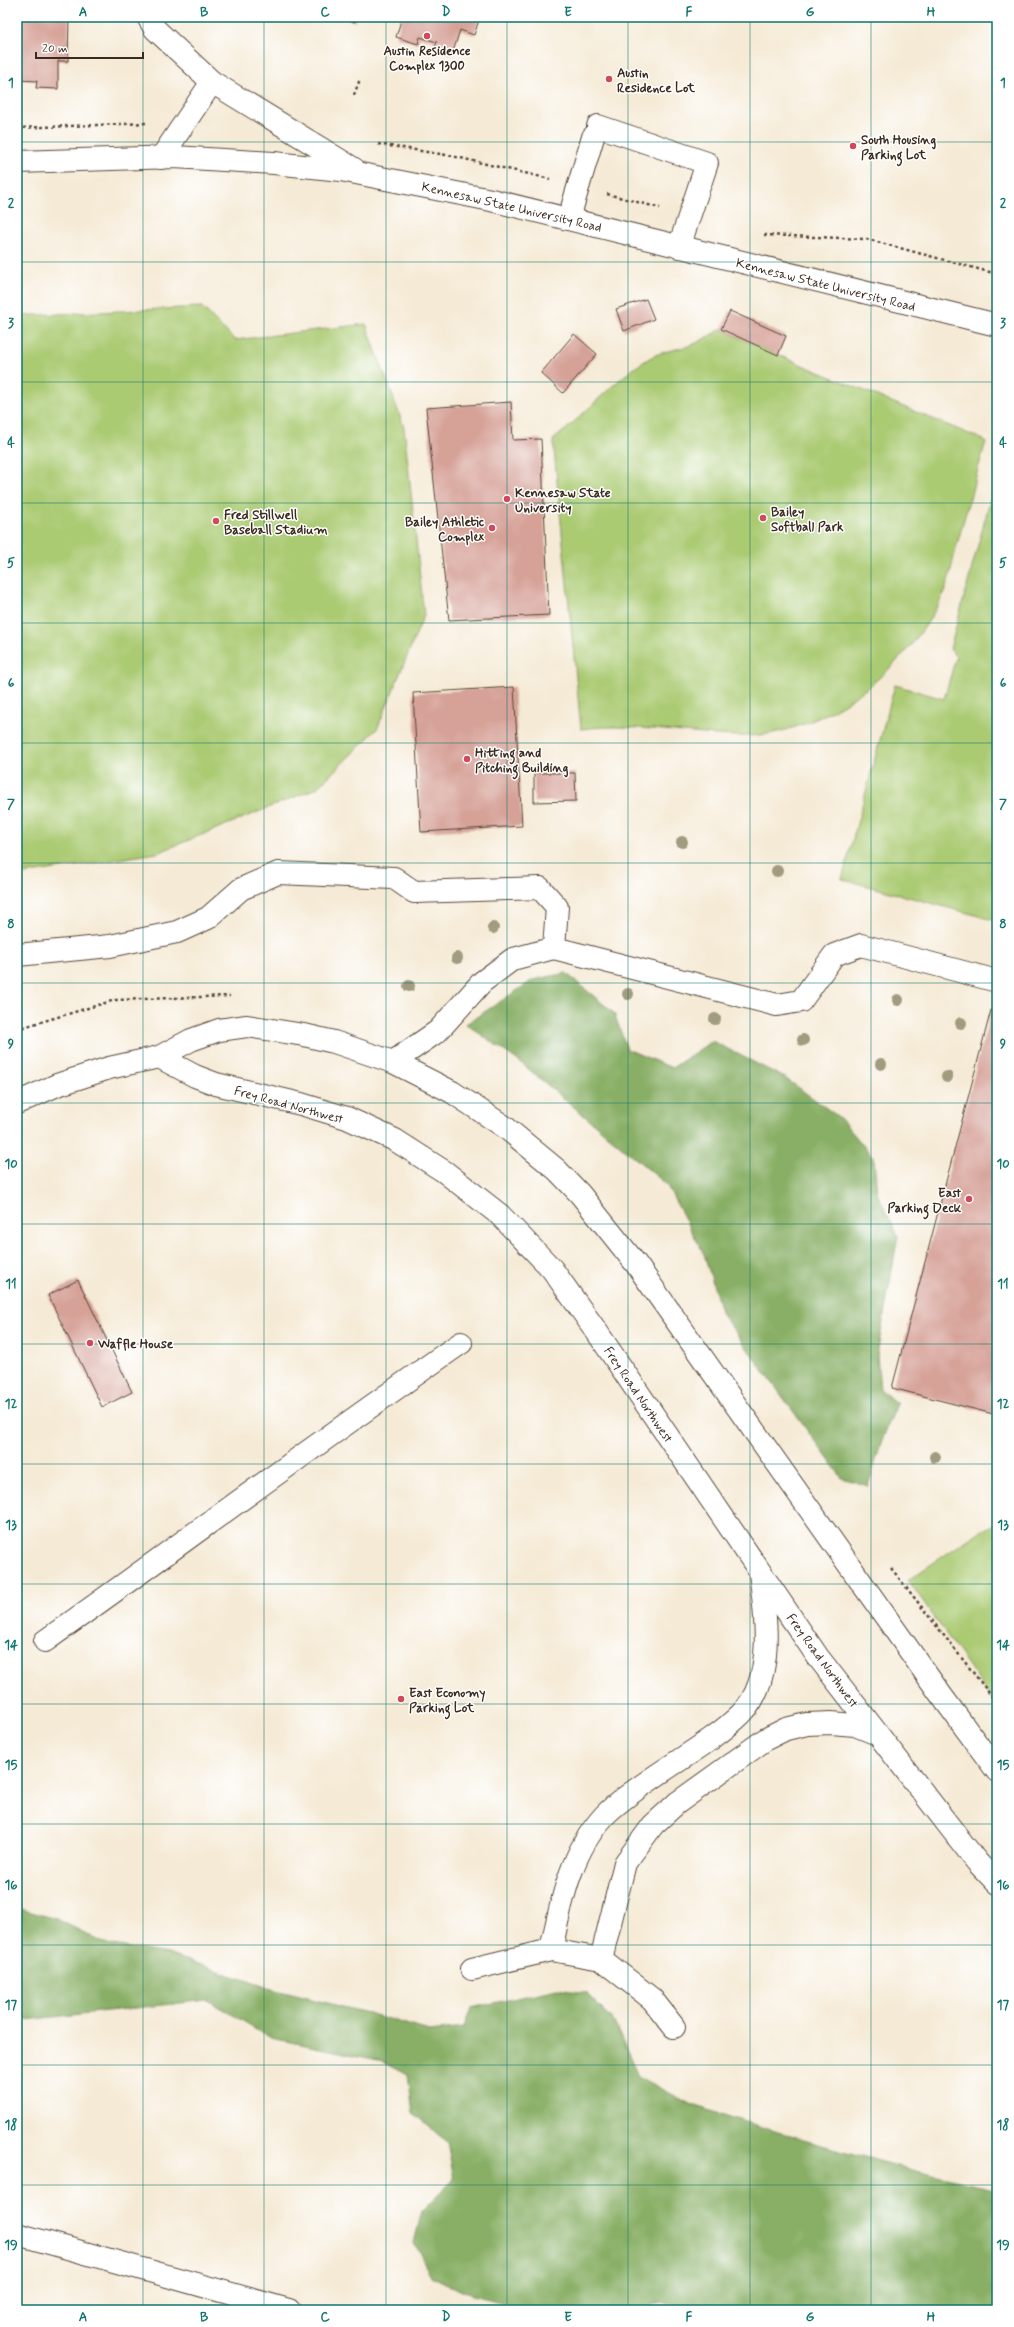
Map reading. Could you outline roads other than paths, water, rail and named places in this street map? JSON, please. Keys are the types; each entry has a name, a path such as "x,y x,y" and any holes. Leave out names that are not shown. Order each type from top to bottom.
{"main road":[{"path":"148,17 155,29 212,82 364,174"},
{"path":"161,158 212,82"},
{"path":"569,218 595,132 707,163 679,247"},
{"name":"Kennesaw State University Road","path":"17,162 161,158 274,163 364,174 418,184 569,218 679,247 997,325"},
{"path":"17,955 110,946 177,932 208,918 241,889 278,873 394,878 414,892 540,888 557,907 554,948"},
{"path":"393,1062 438,1032 482,982 513,959 554,948 777,1005 801,1000 834,955 860,945 997,981"},
{"path":"17,1103 58,1085 109,1068 159,1057 198,1038 220,1030 247,1026 311,1036 393,1062 452,1092 505,1127 557,1170 600,1218 636,1264 997,1771"},
{"name":"Frey Road Northwest","path":"159,1057 194,1076 216,1084 301,1104 347,1118 394,1140 445,1172 500,1216 556,1275 597,1332 818,1657 977,1862 997,1883"},
{"path":"45,1641 270,1480 354,1416 461,1344"},
{"path":"551,1950 563,1897 576,1858 588,1837 604,1816 623,1799 726,1726 743,1712 752,1696 761,1675 766,1648 767,1617 760,1573"},
{"path":"600,1959 625,1863 654,1825 677,1803 766,1739 786,1729 807,1724 831,1723 855,1725 878,1734"},
{"path":"472,1969 551,1950 600,1959 652,1999 674,2027"},
{"path":"17,2234 289,2310"}],"place":[{"name":"Austin Residence Complex 1300","path":"427,36"},
{"name":"Austin Residence Lot","path":"609,79"},
{"name":"South Housing Parking Lot","path":"853,146"},
{"name":"Kennesaw State University","path":"507,499"},
{"name":"Bailey Softball Park","path":"763,518"},
{"name":"Fred Stillwell Baseball Stadium","path":"216,521"},
{"name":"Bailey Athletic Complex","path":"492,528"},
{"name":"Hitting and Pitching Building","path":"467,759"},
{"name":"East Parking Deck","path":"969,1199"},
{"name":"Waffle House","path":"90,1343"},
{"name":"East Economy Parking Lot","path":"401,1699"}]}
